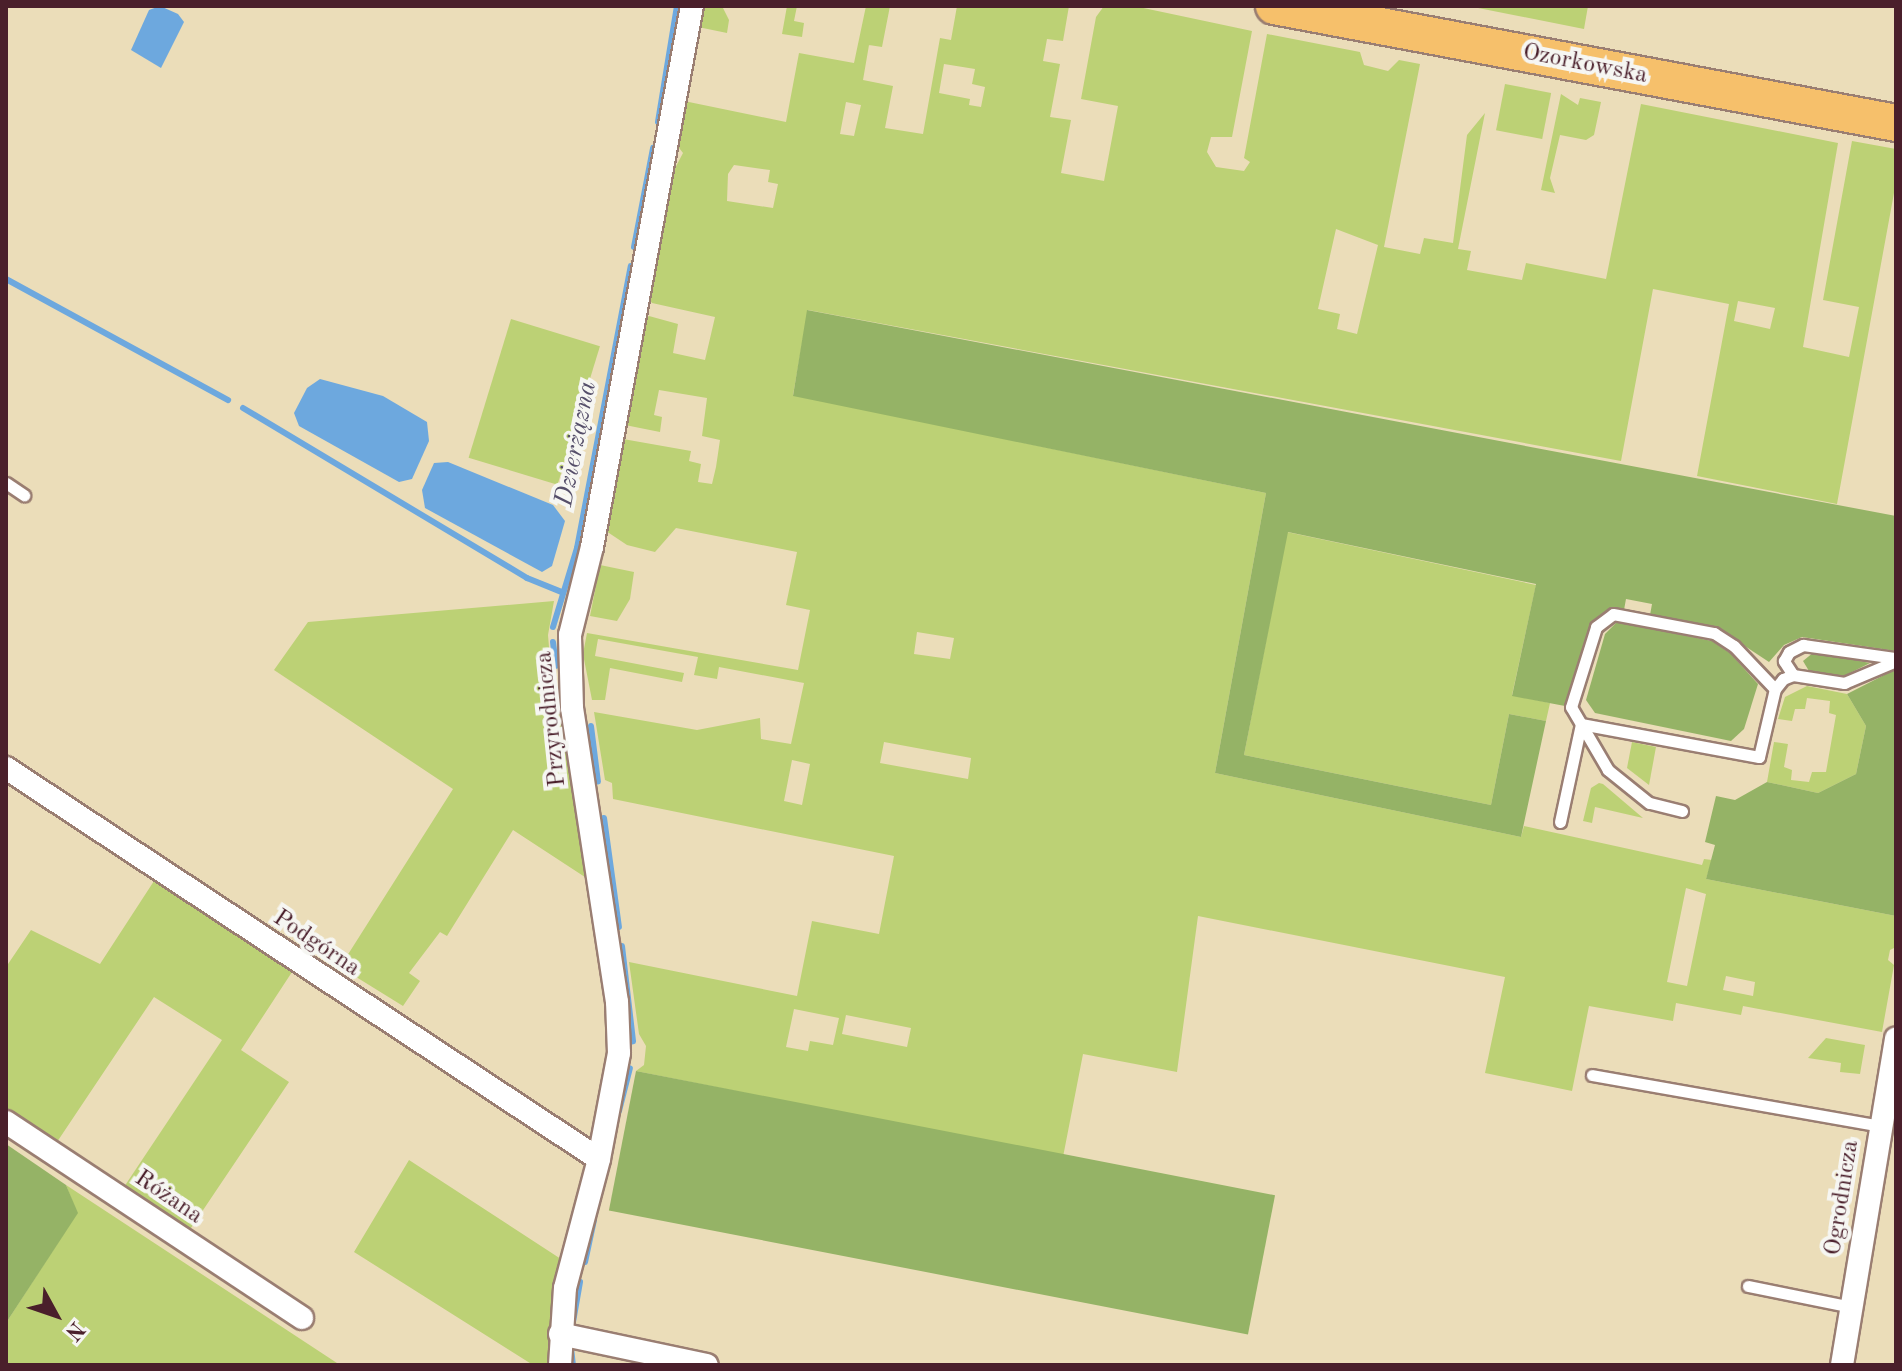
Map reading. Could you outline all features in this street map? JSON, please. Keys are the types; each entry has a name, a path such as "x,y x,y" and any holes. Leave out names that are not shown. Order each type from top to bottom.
{"main road":[{"name":"Ozorkowska","path":"1274,6 1896,123"}],"street":[{"name":"Przyrodnicza","path":"560,1365 565,1288 599,1159 619,1053 617,1002 572,708 570,635 592,547 692,6"},
{"name":"Podgórna","path":"7,770 599,1159"},
{"name":"Ogrodnicza","path":"1842,1365 1896,1038"},
{"name":"Różana","path":"6,1122 302,1318"},
{"path":"560,1334 707,1365"}],"lane":[{"path":"6,483 24,495"},
{"path":"1682,811 1649,803 1608,770 1571,707 1596,627 1613,614 1714,633 1734,646 1775,689"},
{"path":"1793,675 1784,661 1803,645 1896,660"},
{"path":"1581,724 1759,757 1775,689 1793,675 1844,683 1896,660"},
{"path":"1560,822 1581,724"},
{"path":"1592,1075 1881,1126"},
{"path":"1748,1286 1852,1307"}],"green space":[{"path":"701,6 722,6 729,20 727,33 698,27"},
{"path":"787,6 797,6 794,21 804,23 802,37 782,34"},
{"path":"866,6 890,6 882,47 869,45 863,80 893,86 885,128 923,134 940,38 951,40 957,6 1069,6 1063,41 1047,39 1043,61 1060,64 1050,117 1071,120 1061,173 1104,181 1118,106 1081,99 1096,17 1104,6 1134,6 1252,31 1232,137 1211,137 1207,152 1216,167 1244,171 1250,162 1244,158 1267,34 1360,52 1364,65 1388,71 1399,60 1420,64 1384,247 1420,254 1424,238 1453,243 1467,135 1485,113 1458,249 1471,251 1467,270 1522,280 1526,263 1606,279 1641,104 1838,143 1803,347 1849,357 1859,307 1823,300 1852,141 1896,149 1896,182 1837,504 1697,476 1729,304 1653,289 1621,461 808,310 793,395 1266,493 1215,773 1521,837 1524,826 1702,865 1704,859 1712,860 1706,879 1896,916 1896,947 1890,950 1888,960 1894,965 1882,1032 1743,1006 1741,1015 1676,1003 1673,1021 1589,1006 1572,1091 1485,1073 1505,977 1198,916 1177,1072 1083,1054 1063,1157 636,1071 644,1065 646,1046 639,1034 629,962 797,996 812,921 879,934 894,856 613,799 612,783 605,780 594,712 697,730 760,718 761,739 791,744 804,683 719,667 717,679 694,675 698,657 598,639 595,656 684,673 682,682 610,668 605,700 592,700 583,654 587,633 798,670 810,610 786,605 797,552 676,528 655,552 627,545 606,531 623,439 691,451 689,461 701,464 698,482 712,484 716,467 720,440 702,436 707,398 659,390 654,415 662,417 660,432 625,425 644,320 649,316 678,324 673,353 705,360 715,317 652,303 648,297 672,174 683,153 676,144 684,101 786,122 799,53 854,63","holes":["944,64 975,69 972,84 985,87 981,107 969,105 970,99 939,93","846,102 861,105 854,136 840,134","734,165 770,170 768,182 778,184 773,208 727,201 728,174","1336,229 1378,245 1357,334 1337,329 1340,314 1318,309","1738,301 1775,308 1770,329 1734,321","917,632 954,638 950,659 914,654","884,742 971,758 968,779 880,763","792,760 810,764 802,805 784,801","1686,888 1706,894 1687,986 1667,982","1726,976 1755,982 1753,996 1723,990","794,1009 839,1018 833,1045 810,1041 808,1051 786,1047","846,1015 911,1028 907,1047 842,1034"]},
{"path":"1468,6 1588,6 1584,29"},
{"path":"1505,84 1551,93 1542,139 1496,130"},
{"path":"1561,94 1578,105 1580,98 1601,102 1594,135 1586,140 1560,135 1550,178 1555,193 1541,190"},
{"path":"807,310 1896,516 1896,651 1802,637 1784,645 1769,662 1716,627 1650,615 1652,604 1626,599 1624,610 1610,608 1591,624 1565,706 1512,696 1536,584 1288,532 1244,755 1491,805 1509,714 1546,721 1521,837 1215,773 1266,493 793,396"},
{"path":"511,319 600,346 558,485 469,458"},
{"path":"1287,532 1536,585 1512,695 1550,703 1546,721 1509,714 1491,805 1244,755"},
{"path":"600,565 634,572 630,599 617,621 590,616"},
{"path":"554,601 548,635 551,671 591,881 513,830 447,936 440,932 409,973 420,981 403,1006 340,967 453,789 274,670 308,622"},
{"path":"1617,622 1712,641 1730,653 1758,684 1744,729 1731,741 1595,713 1586,700 1605,634"},
{"path":"1814,652 1870,663 1842,677 1809,671 1803,661"},
{"path":"1896,669 1896,916 1706,879 1715,845 1705,842 1716,796 1735,800 1767,782 1818,793 1856,774 1866,726 1847,694"},
{"path":"1807,686 1847,694 1866,726 1856,774 1818,793 1767,782 1774,742 1788,744 1784,767 1792,770 1791,780 1809,782 1812,772 1826,772 1836,715 1829,713 1830,701 1807,698 1805,709 1795,709 1792,721 1778,719 1785,697"},
{"path":"1632,742 1656,747 1649,785 1627,768"},
{"path":"1599,783 1643,818 1595,807 1592,823 1583,821 1591,788"},
{"path":"154,881 292,972 241,1050 289,1082 189,1231 124,1187 222,1040 154,997 57,1142 6,1108 6,967 31,930 100,964"},
{"path":"1826,1038 1865,1045 1860,1074 1840,1072 1841,1063 1808,1058"},
{"path":"636,1071 1275,1195 1248,1335 609,1210"},
{"path":"6,1144 66,1185 78,1213 6,1323"},
{"path":"409,1160 564,1261 555,1288 548,1365 533,1365 354,1252"},
{"path":"66,1185 340,1365 6,1365 6,1323 77,1213"}],"water":[{"path":"160,6 178,14 184,22 161,68 131,50 149,10"},
{"path":"320,379 383,396 427,422 429,441 412,479 399,482 299,426 294,413 307,388"},
{"path":"448,462 553,505 565,521 552,566 542,572 425,508 422,490 434,463"}],"waterway":[{"name":"Dzierżązna","path":"658,122 677,6"},
{"name":"Dzierżązna","path":"634,247 653,148"},
{"name":"Dzierżązna","path":"553,627 577,548 631,266"},
{"path":"6,279 228,400"},
{"path":"243,408 527,578 561,592"},
{"name":"Dzierżązna","path":"553,642 556,666"},
{"name":"Dzierżązna","path":"591,726 598,782"},
{"name":"Dzierżązna","path":"604,818 619,927"},
{"name":"Dzierżązna","path":"622,946 633,1041"},
{"name":"Dzierżązna","path":"619,1111 630,1068"},
{"name":"Dzierżązna","path":"585,1262 594,1220"},
{"name":"Dzierżązna","path":"573,1322 580,1282"},
{"name":"Dzierżązna","path":"571,1347 573,1365"}]}
